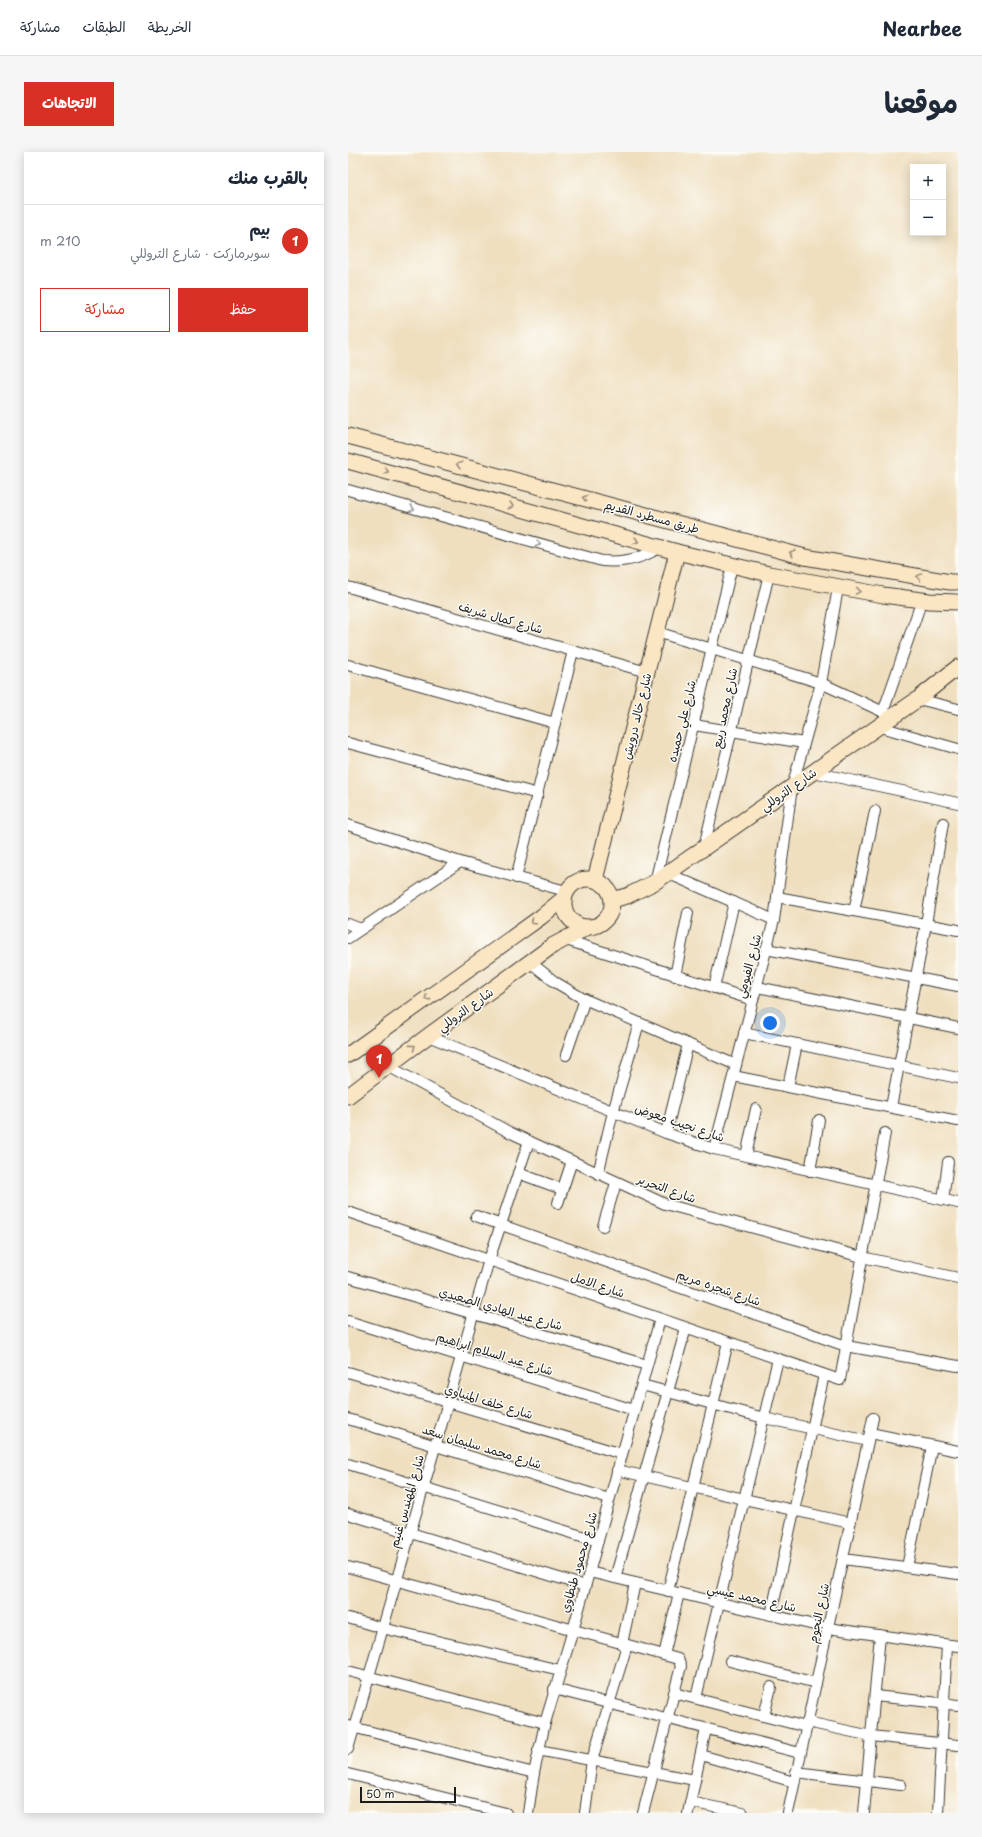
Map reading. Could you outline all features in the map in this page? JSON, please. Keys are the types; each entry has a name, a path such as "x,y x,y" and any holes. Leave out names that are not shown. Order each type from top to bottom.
{"street":[{"name":"طريق مسطرد القديم","path":"348,436 806,557 950,582 958,582"},
{"path":"348,461 732,566 838,588 922,600 958,602"},
{"path":"348,490 602,561 631,560 650,554 660,547"},
{"name":"شارع خالد درويش","path":"595,880 677,552"},
{"name":"شارع علي حميده","path":"661,877 694,725 732,566"},
{"name":"شارع محمد ربيع","path":"704,846 768,574"},
{"name":"شارع كمال شريف","path":"348,587 647,672"},
{"name":"شارع الفيومي","path":"714,1149 774,920 792,787 821,682 838,588"},
{"path":"657,632 821,682 887,714 922,600"},
{"path":"516,878 573,651"},
{"path":"348,665 555,723"},
{"name":"شارع التروللي","path":"612,900 627,896 661,877 704,846 792,787 877,726 887,714 918,699 958,668"},
{"path":"918,699 958,709"},
{"path":"694,725 804,743"},
{"path":"877,726 958,749"},
{"path":"348,743 538,794"},
{"path":"813,772 958,803"},
{"path":"854,911 875,811"},
{"path":"891,1107 926,924 943,823"},
{"path":"348,825 565,895"},
{"path":"348,938 460,862"},
{"path":"661,877 734,902 774,920"},
{"path":"348,1055 541,917 565,895 571,885 578,880 595,880 607,888 612,900 612,907 606,920 600,924 586,928 579,926 568,918 564,912 565,895"},
{"path":"777,897 958,930"},
{"path":"714,988 734,902"},
{"path":"674,976 688,913"},
{"path":"348,924 361,929"},
{"name":"شارع التروللي","path":"348,1096 530,962 563,939 586,928"},
{"path":"563,939 674,976 753,1000"},
{"path":"766,949 958,986"},
{"path":"530,962 561,986 585,999 736,1065"},
{"path":"756,987 958,1028"},
{"path":"566,1055 585,999"},
{"path":"598,1174 613,1112 639,1023"},
{"path":"744,1033 958,1078"},
{"name":"شارع نجيب معوض","path":"428,1036 666,1133 714,1149 958,1203"},
{"path":"666,1133 688,1044"},
{"path":"788,1087 797,1044"},
{"name":"شارع التحرير","path":"388,1066 529,1141 616,1183 665,1204 862,1257 958,1278"},
{"path":"733,1076 958,1121"},
{"path":"746,1156 756,1110"},
{"path":"810,1171 819,1120"},
{"path":"846,1346 885,1133"},
{"name":"شارع المهندس غنيم","path":"348,1749 351,1727 369,1677 489,1260 529,1141"},
{"path":"558,1202 572,1161"},
{"path":"943,1200 948,1162"},
{"path":"518,1173 562,1189"},
{"path":"602,1226 616,1183"},
{"name":"شارع الامل","path":"348,1212 840,1380 846,1346"},
{"name":"شارع شجره مريم","path":"476,1216 846,1346 958,1366"},
{"name":"شارع عبد الهادي الصعيدي","path":"348,1277 647,1365"},
{"name":"شارع محمود طنطاوي","path":"528,1813 544,1722 573,1630 660,1319"},
{"name":"شارع عبد السلام ابراهيم","path":"348,1321 634,1410"},
{"path":"615,1578 686,1328"},
{"path":"668,1591 728,1342"},
{"path":"696,1698 778,1359"},
{"name":"شارع خلف المنياوي","path":"348,1372 622,1454"},
{"path":"772,1615 824,1375"},
{"path":"642,1385 812,1430 932,1446 958,1451"},
{"name":"شارع النجوم","path":"788,1813 873,1418"},
{"name":"شارع محمد سليمان سعد","path":"348,1419 609,1499"},
{"path":"907,1567 932,1446"},
{"path":"348,1464 598,1541"},
{"path":"618,1470 850,1523"},
{"path":"348,1514 585,1586"},
{"path":"843,1559 958,1574"},
{"path":"348,1567 678,1659 681,1666 643,1813"},
{"name":"شارع محمد عيسي","path":"589,1572 827,1628 958,1646"},
{"path":"585,1813 592,1760 610,1704 624,1644 635,1583"},
{"path":"664,1655 679,1593"},
{"path":"348,1618 382,1628 560,1670"},
{"path":"864,1813 880,1635"},
{"path":"938,1813 947,1645"},
{"path":"730,1661 816,1683"},
{"path":"348,1671 544,1722"},
{"path":"764,1716 771,1688"},
{"path":"554,1689 800,1753"},
{"path":"674,1693 764,1716 871,1736 958,1745"},
{"path":"874,1696 958,1705"},
{"path":"351,1727 534,1773"},
{"path":"688,1813 706,1729"},
{"path":"538,1750 695,1780"},
{"path":"701,1755 795,1777 867,1781 901,1785"},
{"path":"348,1774 506,1813"},
{"path":"690,1802 744,1813"}],"place":[{"name":"بيم","path":"379,1078"}]}
